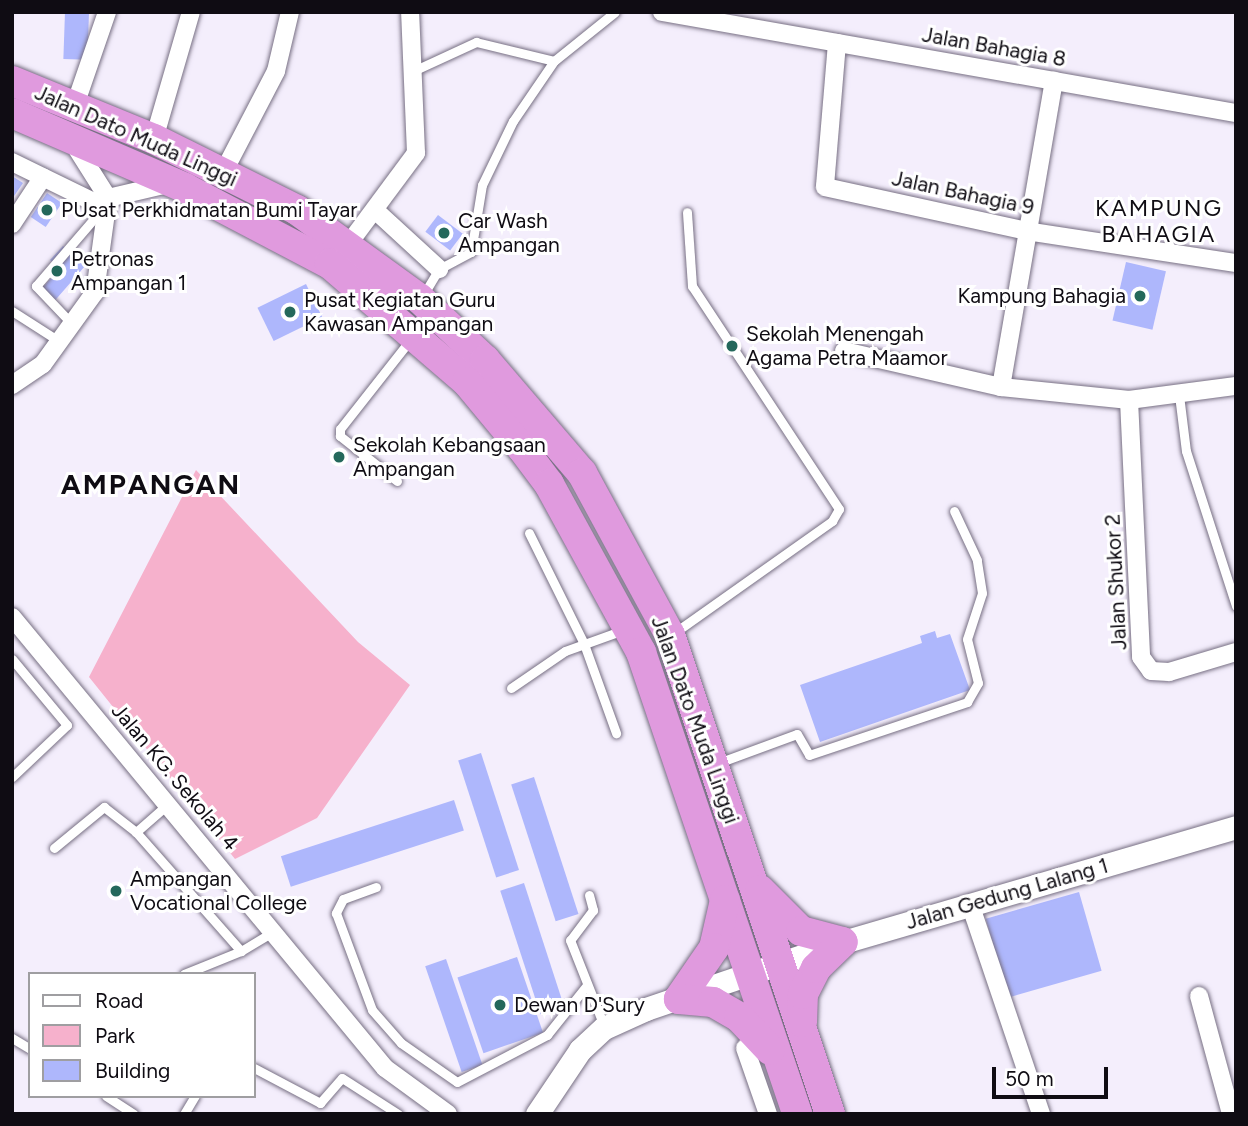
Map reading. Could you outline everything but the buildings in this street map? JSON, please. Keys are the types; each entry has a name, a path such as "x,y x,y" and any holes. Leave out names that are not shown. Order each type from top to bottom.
{"highway":[{"name":"Jalan Dato Muda Linggi","path":"12,81 154,139 297,210 420,299 485,360 582,473 670,635 830,1114"},
{"name":"Jalan Dato Muda Linggi","path":"12,113 185,188 330,264 416,333 467,382 549,484 628,628 725,900 797,1114"},
{"path":"751,879 801,931 843,942"},
{"path":"725,900 714,948 679,999 713,1002 740,1017 778,1058"},
{"path":"802,1032 803,995 817,968 843,942"}],"street":[{"path":"74,108 107,12"},
{"path":"154,139 191,12"},
{"path":"223,173 276,71 290,12"},
{"path":"347,246 376,211 416,153 409,72 410,12"},
{"name":"Jalan Bahagia 8","path":"662,12 1236,113"},
{"name":"Jalan Bahagia 9","path":"837,43 825,187 1026,231 1236,263"},
{"path":"1001,387 1054,81"},
{"path":"12,385 43,363 73,325 103,275 106,202 89,159 62,136"},
{"path":"12,162 106,202 155,183 185,188"},
{"path":"12,224 43,177"},
{"path":"376,211 439,269"},
{"path":"844,351 1001,387 1129,400 1236,386"},
{"name":"Jalan Shukor 2","path":"1129,400 1141,657 1151,671 1169,672 1236,652"},
{"name":"Jalan KG. Sekolah 4","path":"12,617 385,1068 448,1114"},
{"name":"Jalan Gedung Lalang 1","path":"604,1028 843,942 1236,828"},
{"path":"970,904 1041,1114"},
{"path":"1199,996 1233,1113"},
{"path":"537,1114 580,1050 604,1028"},
{"path":"745,1048 768,1114"}],"lane":[{"path":"420,299 439,269 471,252 482,185 513,121 554,61 615,12"},
{"path":"409,72 477,42 554,61"},
{"path":"73,325 36,286 106,202"},
{"path":"670,635 821,529 839,509 692,286 687,212"},
{"path":"12,312 59,341"},
{"path":"397,481 340,436 340,429 416,333"},
{"path":"1179,395 1186,451 1236,606"},
{"path":"713,765 797,734 809,755 967,702 978,683 967,639 982,593 977,561 954,511"},
{"path":"529,534 584,644 616,733"},
{"path":"511,688 584,644 628,628"},
{"path":"12,659 67,724 12,777"},
{"path":"136,832 168,804"},
{"path":"54,848 104,807 136,832 241,951"},
{"path":"376,887 343,899 336,914 372,1010 401,1043 457,1082 547,1035 587,985"},
{"path":"589,895 593,910 570,940 604,1028"},
{"path":"189,972 241,951 273,932"},
{"path":"12,1038 28,1048"},
{"path":"256,1069 320,1103 342,1078 398,1114"},
{"path":"109,1098 134,1114"},
{"path":"184,1114 194,1098"}],"green space":[{"path":"196,470 358,642 410,685 317,818 235,859 89,677"}],"place":[{"name":"PUsat Perkhidmatan Bumi Tayar","path":"47,210"},
{"name":"Car Wash Ampangan","path":"444,233"},
{"name":"Petronas Ampangan 1","path":"57,271"},
{"name":"Kampung Bahagia","path":"1140,296"},
{"name":"Pusat Kegiatan Guru Kawasan Ampangan","path":"290,312"},
{"name":"Sekolah Menengah Agama Petra Maamor","path":"732,346"},
{"name":"Sekolah Kebangsaan Ampangan","path":"339,457"},
{"name":"Ampangan Vocational College","path":"116,891"},
{"name":"Dewan D'Sury","path":"500,1005"}],"district":[{"name":"KAMPUNG BAHAGIA","path":"1159,221"},
{"name":"AMPANGAN","path":"151,484"}]}
